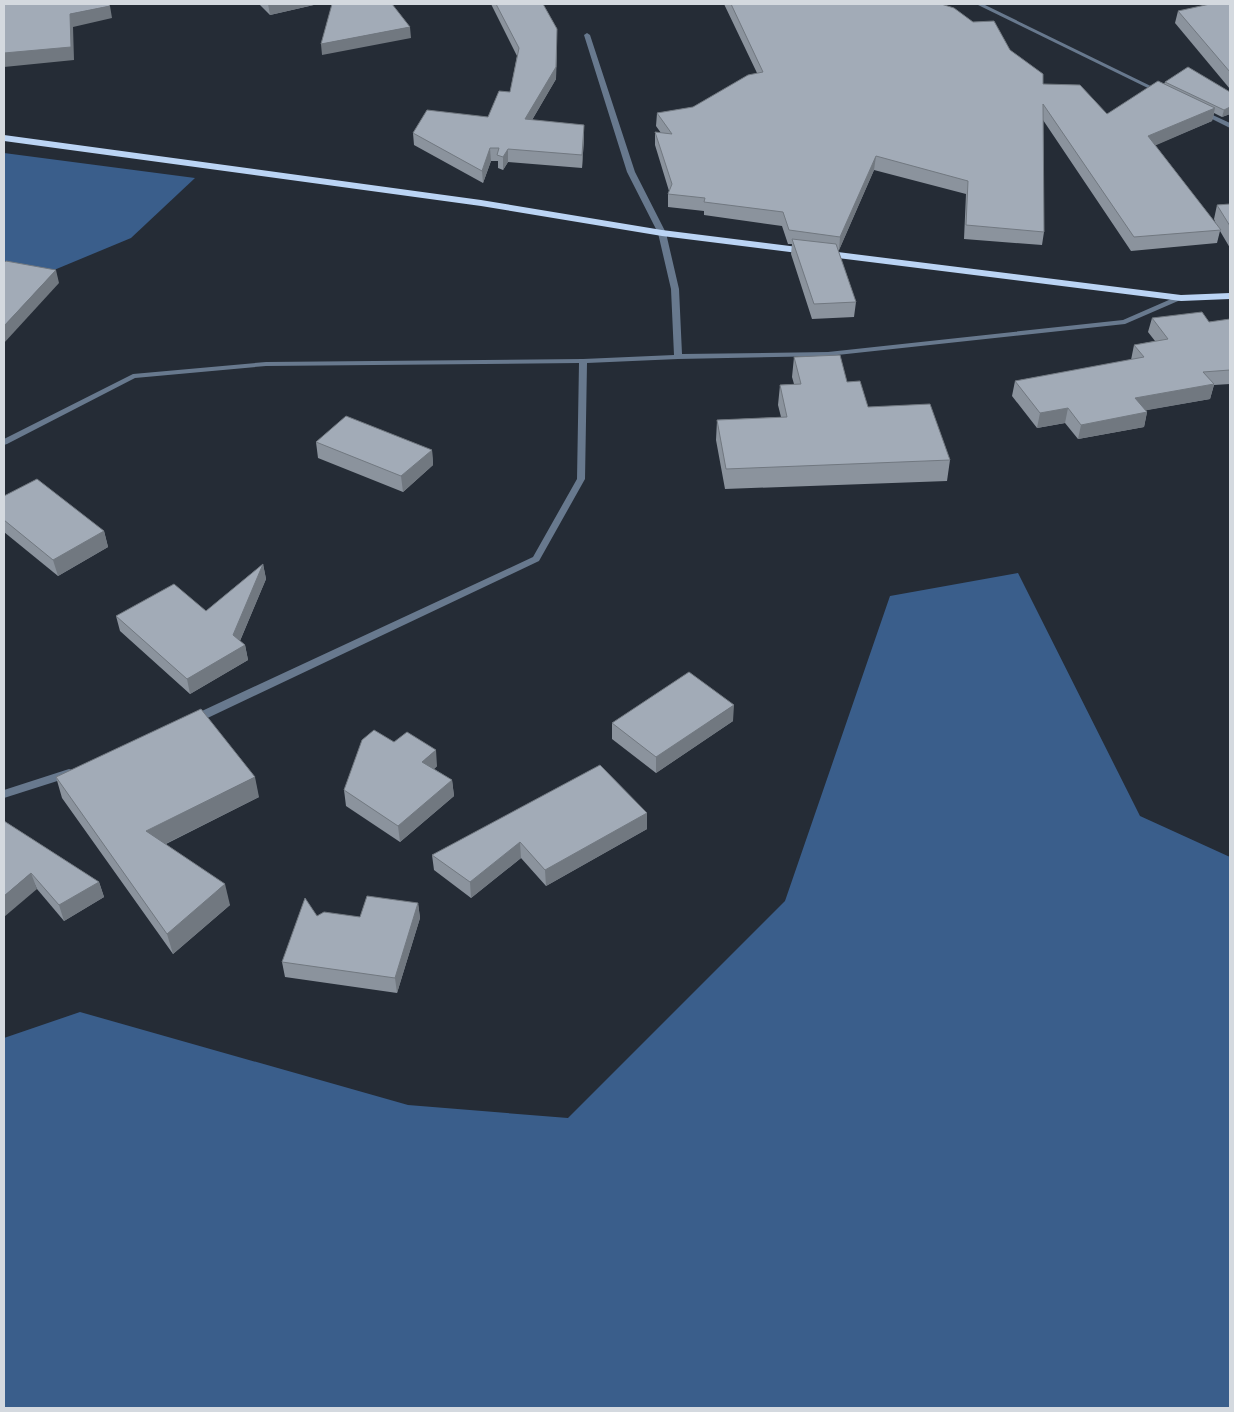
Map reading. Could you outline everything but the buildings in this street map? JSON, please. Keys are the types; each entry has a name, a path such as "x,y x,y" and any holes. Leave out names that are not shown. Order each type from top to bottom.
{"highway":[{"path":"4,138 481,203 662,233 1181,298 1230,296"}],"street":[{"path":"979,4 1170,96"},
{"path":"587,35 631,172 662,233 675,290 678,357"},
{"path":"1196,109 1230,126"},
{"path":"4,442 134,376 266,364 583,361 828,354 1125,322 1181,298"},
{"path":"184,724 536,559 581,479 583,361"},
{"path":"4,794 75,771"}],"shaded area":[{"path":"4,153 195,178 131,238 54,270 4,270"},
{"path":"1018,573 1140,816 1230,857 1230,1408 4,1408 4,1038 80,1012 408,1105 568,1118 785,901 890,596"}]}
